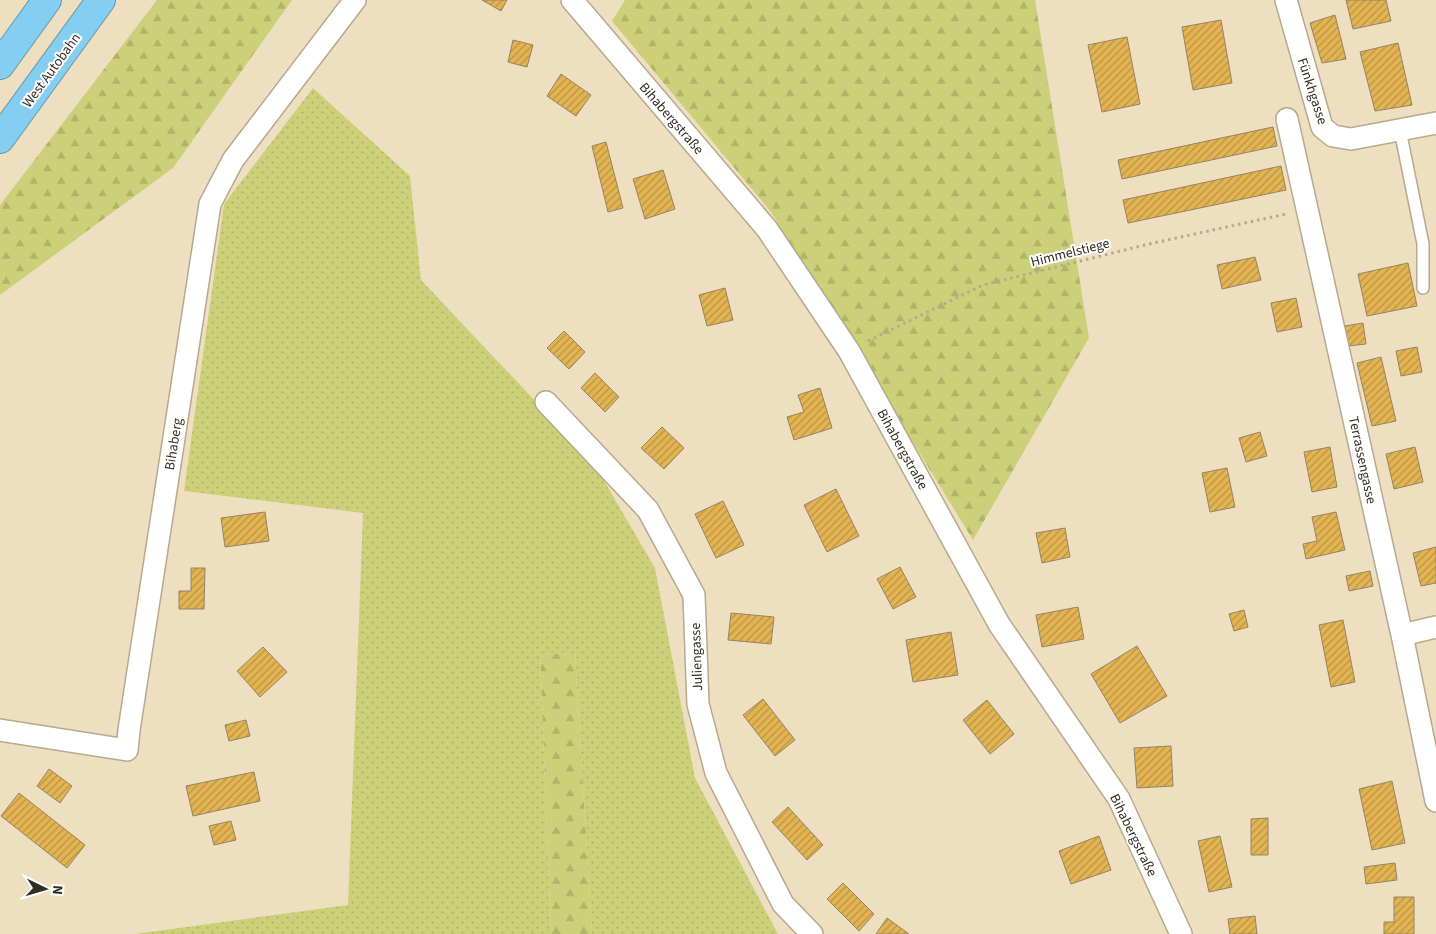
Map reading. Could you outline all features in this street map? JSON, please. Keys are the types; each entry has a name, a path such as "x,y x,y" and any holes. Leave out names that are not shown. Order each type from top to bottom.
{"highway":[{"path":"0,65 47,0"},
{"name":"West Autobahn","path":"0,139 101,0"}],"street":[{"name":"Bihaberg","path":"0,730 127,750 210,204 233,160 356,0"},
{"name":"Bihabergstraße","path":"572,0 767,229 849,351 999,624 1119,799 1180,934"},
{"name":"Fünkhgasse","path":"1286,0 1322,127 1333,136 1351,139 1436,123"},
{"name":"Terrassengasse","path":"1287,119 1402,635 1436,802"},
{"name":"Juliengasse","path":"546,402 648,510 694,595 698,704 716,773 783,904 812,934"},
{"path":"1402,635 1436,627"}],"lane":[{"path":"1400,130 1423,244 1423,288"}],"path":[{"name":"Himmelstiege","path":"849,351 983,285 1149,244 1308,209"}],"green space":[{"path":"157,0 292,0 173,168 0,295 0,205"},
{"path":"625,0 1035,0 1089,338 973,540 771,212 612,21"},
{"path":"313,88 410,176 421,280 593,462 655,568 695,778 778,934 592,934 575,654 540,653 551,934 135,934 348,905 363,513 184,491 224,204"},
{"path":"540,653 575,654 592,934 551,934"}],"building":[{"path":"482,0 507,0 501,11"},
{"path":"1346,0 1386,0 1391,21 1353,29"},
{"path":"1335,15 1346,59 1322,63 1310,23"},
{"path":"1221,20 1232,83 1193,90 1182,27"},
{"path":"1127,37 1140,104 1102,112 1088,45"},
{"path":"513,40 533,45 527,67 508,62"},
{"path":"1398,43 1412,105 1375,111 1360,52"},
{"path":"561,74 591,95 576,116 547,96"},
{"path":"1273,127 1277,146 1122,179 1118,160"},
{"path":"606,142 623,208 608,212 592,146"},
{"path":"1281,166 1286,190 1128,223 1123,200"},
{"path":"663,170 675,209 645,219 633,179"},
{"path":"1255,257 1261,280 1222,289 1217,265"},
{"path":"1408,263 1417,306 1367,316 1358,274"},
{"path":"725,288 733,320 707,326 699,295"},
{"path":"1296,298 1302,327 1277,332 1271,303"},
{"path":"1363,323 1366,344 1348,346 1345,326"},
{"path":"564,331 585,352 569,369 547,348"},
{"path":"1417,347 1422,372 1401,376 1396,351"},
{"path":"1381,357 1396,421 1372,426 1357,363"},
{"path":"595,373 619,397 605,412 581,388"},
{"path":"820,388 832,428 794,440 787,417 804,412 798,395"},
{"path":"662,427 684,448 664,469 641,448"},
{"path":"1260,432 1267,456 1246,462 1239,438"},
{"path":"1330,447 1337,487 1312,492 1304,452"},
{"path":"1415,447 1423,482 1394,489 1386,454"},
{"path":"1227,468 1235,507 1210,512 1202,473"},
{"path":"836,489 859,536 827,552 804,505"},
{"path":"723,501 744,545 716,558 695,514"},
{"path":"265,512 269,541 225,547 221,518"},
{"path":"1336,512 1345,550 1306,559 1303,544 1317,541 1312,517"},
{"path":"1065,528 1070,557 1042,563 1036,533"},
{"path":"1436,547 1436,583 1421,586 1413,553"},
{"path":"900,567 916,597 893,609 877,579"},
{"path":"191,568 205,568 204,609 179,609 179,591 191,591"},
{"path":"1370,571 1373,586 1349,591 1346,576"},
{"path":"1078,607 1084,639 1042,647 1036,615"},
{"path":"1244,610 1248,627 1234,631 1229,614"},
{"path":"731,613 774,617 771,644 728,640"},
{"path":"1343,620 1355,682 1331,687 1319,625"},
{"path":"951,632 958,675 913,682 906,640"},
{"path":"1137,646 1167,696 1120,723 1091,674"},
{"path":"263,647 287,672 260,697 237,671"},
{"path":"763,699 795,740 775,756 743,715"},
{"path":"987,700 1014,734 990,754 963,720"},
{"path":"246,720 250,736 229,741 225,725"},
{"path":"1171,746 1173,786 1137,788 1134,748"},
{"path":"49,769 72,786 60,803 37,786"},
{"path":"254,772 260,801 193,816 186,786"},
{"path":"1392,781 1405,843 1372,850 1359,789"},
{"path":"19,793 85,845 67,868 1,816"},
{"path":"788,807 823,845 807,860 772,822"},
{"path":"1268,818 1268,855 1251,855 1251,819"},
{"path":"231,821 236,840 214,845 209,826"},
{"path":"1099,836 1111,870 1071,884 1059,851"},
{"path":"1220,836 1232,887 1209,892 1198,841"},
{"path":"1395,863 1397,880 1366,884 1364,867"},
{"path":"843,883 874,914 859,931 827,899"},
{"path":"1394,897 1414,897 1414,934 1384,934 1384,922 1394,922"},
{"path":"1255,916 1257,934 1230,934 1228,919"},
{"path":"887,918 909,934 876,934"}]}
